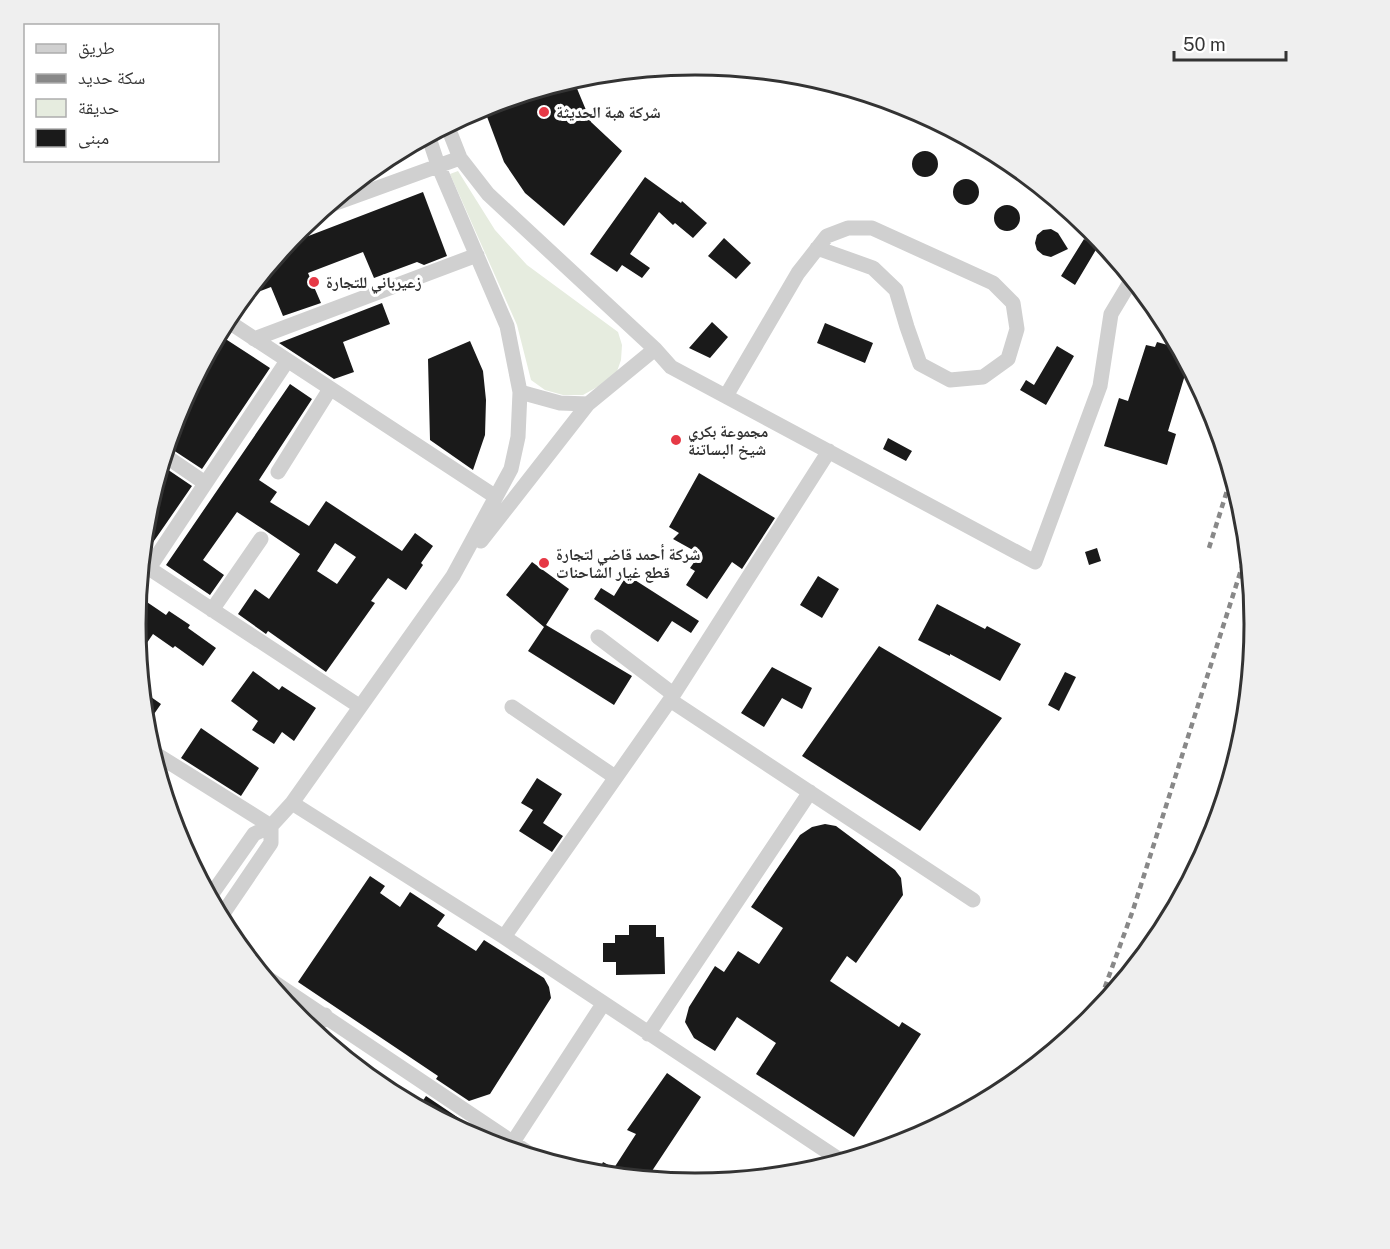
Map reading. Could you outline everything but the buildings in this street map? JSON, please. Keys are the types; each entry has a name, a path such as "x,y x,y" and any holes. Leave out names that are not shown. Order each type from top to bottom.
{"street":[{"path":"450,133 460,158 488,194 655,349 671,367 1035,562 1100,386 1111,314 1128,286"},
{"path":"431,143 507,326 520,392 518,437 511,469 453,576"},
{"path":"349,198 460,158"},
{"path":"726,396 798,273 817,248 827,236 848,228 872,228 993,283 1013,303 1017,328 1008,358 983,377 950,380 920,364 896,290 873,267 817,248"},
{"path":"254,339 477,255"},
{"path":"234,325 496,497"},
{"path":"214,890 254,834 271,826 292,803 453,576 588,404 655,349"},
{"path":"150,559 205,483 287,361"},
{"path":"278,472 330,389"},
{"path":"520,392 560,403 588,404"},
{"path":"504,937 672,697 829,451"},
{"path":"171,460 205,483"},
{"path":"212,610 261,539"},
{"path":"149,568 359,706"},
{"path":"598,637 672,697 810,792 974,900"},
{"path":"512,707 615,777"},
{"path":"162,758 271,826"},
{"path":"648,1034 810,792"},
{"path":"292,803 504,937 834,1156"},
{"path":"226,910 271,843 271,826"},
{"path":"283,988 516,1144"},
{"path":"513,1142 603,1004"},
{"path":"319,1025 325,1016"}],"green space":[{"path":"458,171 495,230 527,265 618,332 622,345 621,360 615,377 583,395 563,395 545,390 531,380 517,325 450,174"}],"railway":[{"path":"1209,548 1228,489"},
{"path":"1103,992 1133,910 1241,569"}],"place":[{"name":"شركة هبة الحديثة","path":"544,112"},
{"name":"زعيرباني للتجارة","path":"314,282"},
{"name":"مجموعة بكري شيخ البساتنة","path":"676,440"},
{"name":"شركة أحمد قاضي لتجارة قطع غيار الشاحنات","path":"544,563"}]}
